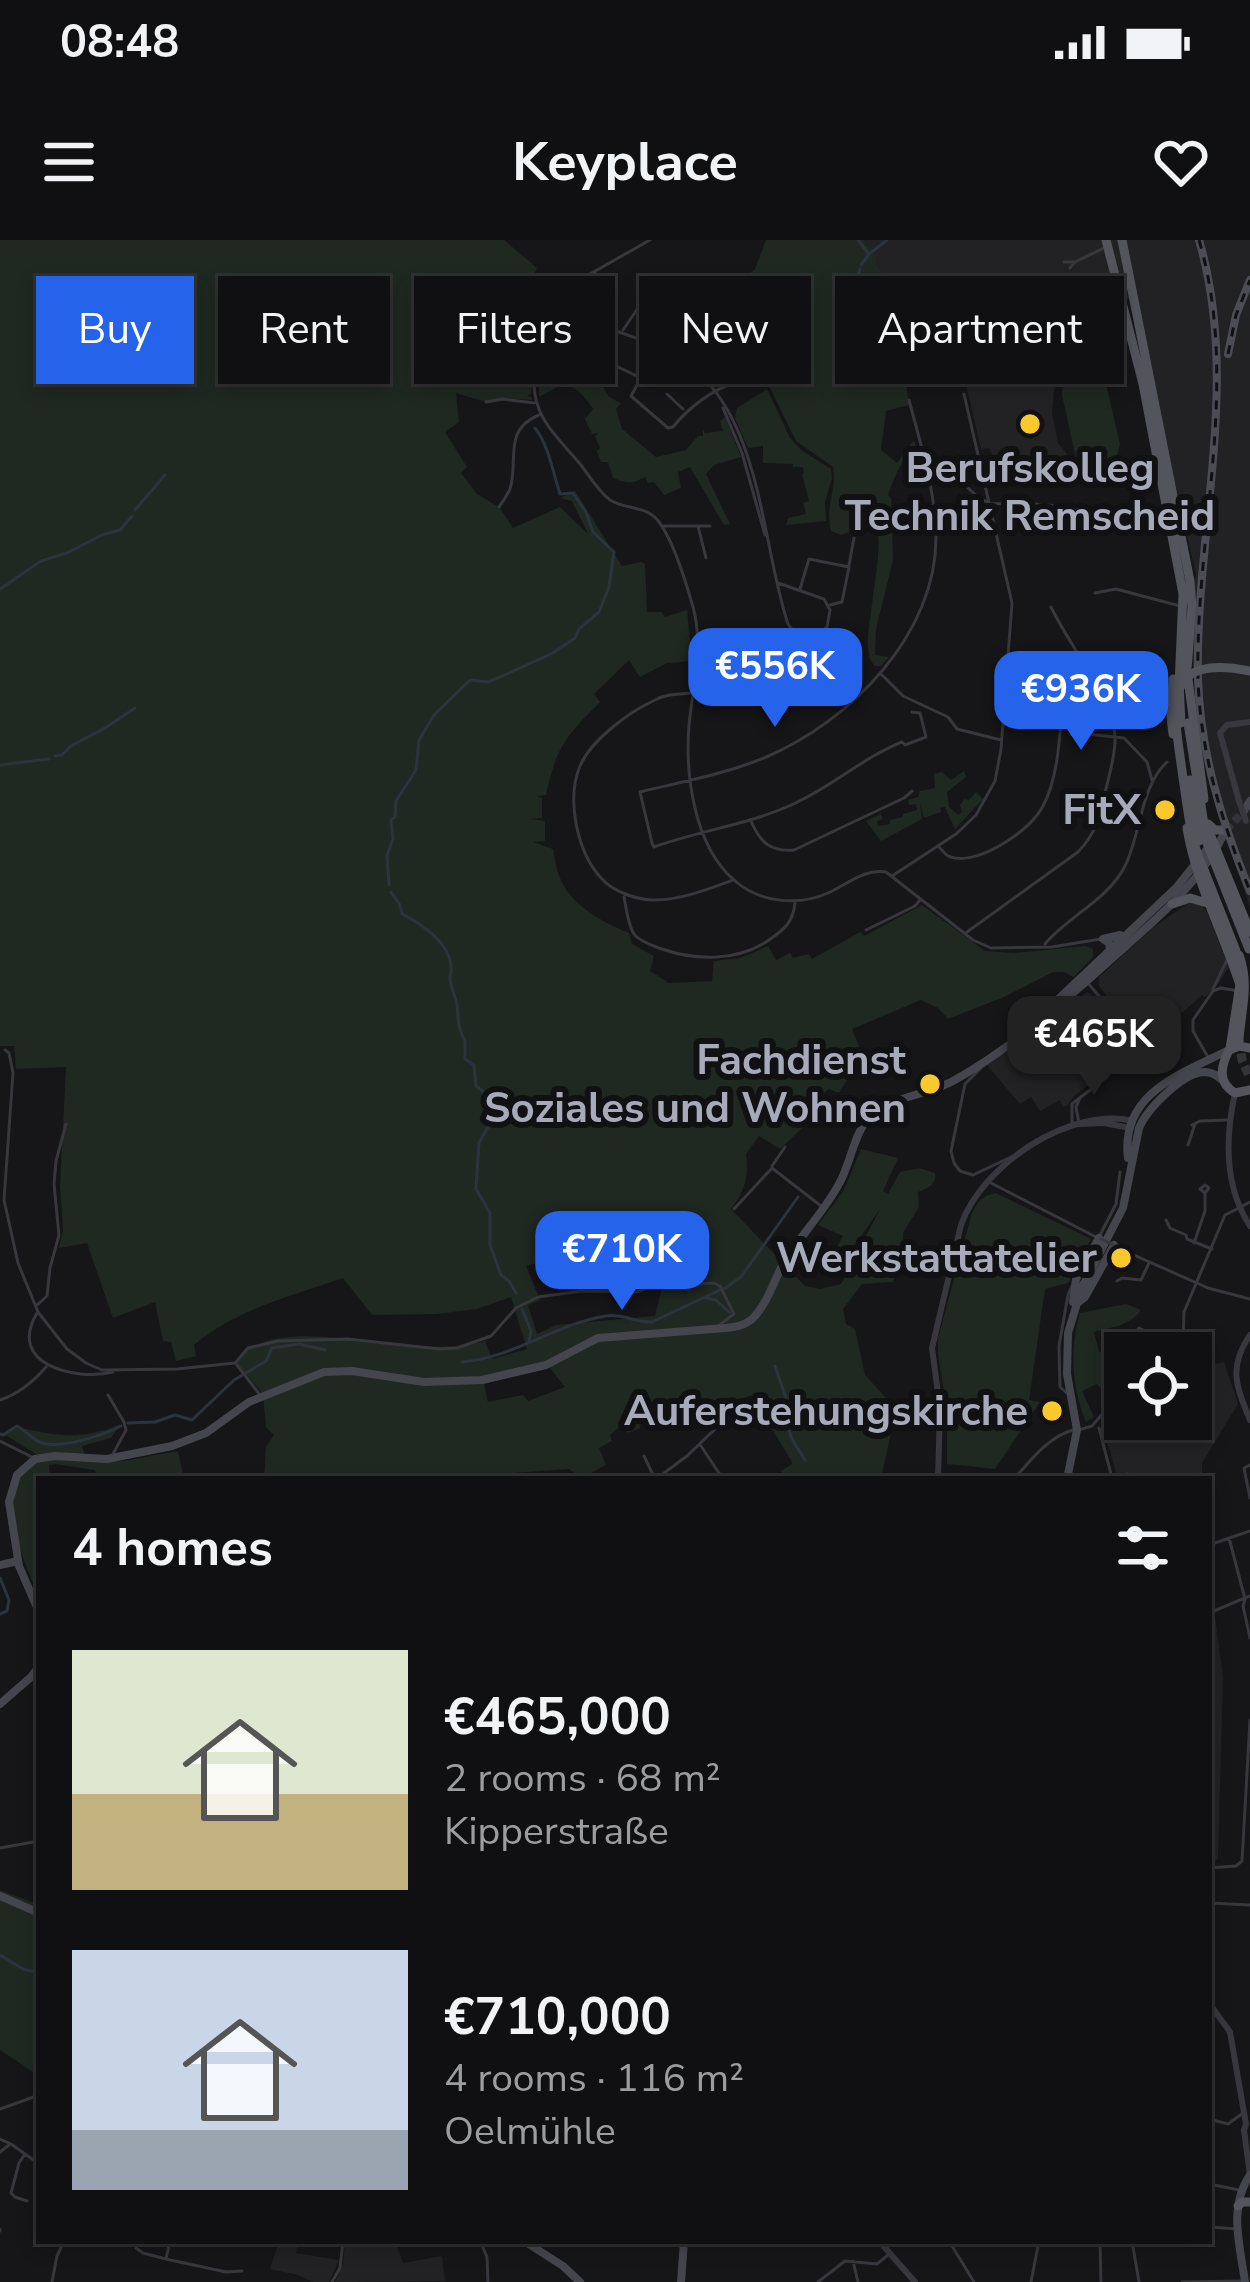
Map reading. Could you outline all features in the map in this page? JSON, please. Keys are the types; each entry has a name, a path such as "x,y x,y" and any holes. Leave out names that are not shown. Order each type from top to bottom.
{"main road":[{"path":"1198,870 1185,723 1180,657 1184,606 1174,520 1122,241 1107,243 1143,384 1174,520 1191,595 1185,723 1209,850 1250,950"},
{"path":"1180,657 1171,717 1198,870 1210,906 1233,953 1243,963 1246,988 1239,1040"},
{"path":"1222,1080 1240,988 1233,953 1198,870 1175,701 1185,679 1201,669 1218,666 1250,671"},
{"path":"1186,674 1213,846 1250,932"},
{"path":"1208,824 1226,830"},
{"path":"1101,963 1172,904 1226,830"},
{"path":"1038,1022 1198,870"},
{"path":"1172,904 1196,898 1210,906"},
{"path":"1095,942 1127,933"},
{"path":"1095,942 1110,949 1127,946"},
{"path":"1095,942 1101,963"},
{"path":"36,1605 18,1561 6,1509 14,1480 24,1466 52,1456 107,1459 154,1451 191,1439 261,1396 320,1373 340,1370 424,1382 497,1378 546,1365 598,1338 740,1326 755,1316 784,1262 839,1184 863,1125 873,1113 945,1085 1014,1043 1067,999 1080,980"},
{"path":"1074,1307 1127,1193 1135,1112 1152,1093 1189,1068 1239,1046 1250,1048"},
{"path":"1134,1126 1185,1080 1203,1072 1216,1075 1226,1087 1245,1092"},
{"path":"1068,1476 1077,1430 1066,1360 1074,1286 1100,1238"},
{"path":"1074,1307 1085,1297 1113,1245"},
{"path":"0,1564 18,1561"},
{"path":"0,1704 36,1670"},
{"path":"0,1896 36,1912"},
{"path":"1245,2282 1238,2206 1250,2175"},
{"path":"1238,2206 1250,2202"},
{"path":"529,2244 580,2282"},
{"path":"681,2282 684,2244"}],"street":[{"path":"589,276 650,240"},
{"path":"1070,268 1107,243"},
{"path":"1064,262 1075,262"},
{"path":"592,276 596,272"},
{"path":"615,365 641,378 631,396 664,427 673,427 686,411 737,381 740,371 753,362 734,334 716,350 682,322 642,307 622,333"},
{"path":"615,330 675,354 721,402 746,450 786,620 797,634 810,637 824,631 830,620 822,597 778,583"},
{"path":"536,384 536,403 551,433 602,493 617,504 649,512 662,526 677,562 696,618 698,656 688,734 691,779 703,832 733,880 756,894 795,901 819,897 881,871 979,944 997,949 1095,942"},
{"path":"667,394 686,411"},
{"path":"892,876 965,826 985,802 997,774 1012,603 964,394"},
{"path":"909,400 935,519 935,553 918,617 880,674 836,714 772,754 640,792 654,847 751,820 815,794 863,760 926,737 920,713 912,712"},
{"path":"486,402 536,403"},
{"path":"500,507 512,485 517,434 529,419 540,415"},
{"path":"921,449 989,503 1174,520"},
{"path":"662,526 710,526"},
{"path":"698,526 706,558"},
{"path":"828,605 842,602 854,538"},
{"path":"826,562 829,550"},
{"path":"800,589 809,559 849,567"},
{"path":"1095,592 1116,589 1184,606"},
{"path":"965,933 1078,853 1101,814 1115,736 1100,694 1051,607"},
{"path":"880,674 903,696 950,719 957,729 1002,740"},
{"path":"693,692 649,703 601,737 578,771 574,803 586,854 601,878 624,893 664,899 733,880"},
{"path":"1006,694 1091,736 1124,739 1145,759 1152,782"},
{"path":"938,846 948,856 960,858 987,852 1024,832 1047,797 1060,721"},
{"path":"1250,722 1227,724 1220,733 1246,803 1250,831"},
{"path":"1044,947 1107,890 1124,868 1152,782 1167,762"},
{"path":"751,820 757,836 769,847 794,850 912,791"},
{"path":"624,893 633,932 650,944 716,958 754,950 784,929 795,901"},
{"path":"866,930 921,899"},
{"path":"1209,1060 1192,1026 1233,953"},
{"path":"1076,1125 1081,1096 1108,1076 1113,1063 1100,1034 1112,1024 1114,1014 1080,980"},
{"path":"1213,991 1240,988"},
{"path":"4,1050 13,1073 4,1200 14,1250 37,1309 77,1357 102,1370 237,1365"},
{"path":"985,1061 964,1084 951,1151 960,1171 978,1174 1091,1119 1110,1118 1134,1126"},
{"path":"1245,1092 1229,1120 1232,1186 1250,1226"},
{"path":"1188,1145 1194,1124 1229,1120"},
{"path":"66,1124 54,1184 58,1241 47,1296 32,1322 31,1338 35,1357 47,1366 94,1377 118,1371"},
{"path":"734,1209 785,1147"},
{"path":"938,1476 940,1426 933,1339 961,1225 988,1181 1018,1154"},
{"path":"772,1168 823,1207"},
{"path":"1100,1238 1116,1204 1120,1172"},
{"path":"988,1181 1149,1263 1208,1288 1250,1299"},
{"path":"1194,1243 1205,1193"},
{"path":"1184,1332 1184,1312 1226,1215 1250,1202"},
{"path":"1166,1220 1187,1239 1213,1250"},
{"path":"590,1250 662,1282 720,1286 734,1314 717,1328"},
{"path":"1117,1281 1142,1280 1149,1263"},
{"path":"237,1365 248,1348 278,1341 348,1339 457,1348 491,1336 516,1308 546,1295 637,1292 662,1282"},
{"path":"1072,1396 1060,1387 1058,1353 1069,1289 1074,1286"},
{"path":"1250,1335 1239,1364 1239,1391 1250,1420"},
{"path":"237,1365 261,1396"},
{"path":"0,1400 34,1381 47,1366"},
{"path":"107,1459 126,1432 108,1395"},
{"path":"659,1476 737,1408"},
{"path":"1017,1476 1050,1441 1066,1431 1090,1428 1104,1413"},
{"path":"1099,1428 1111,1476"},
{"path":"0,1441 35,1460"},
{"path":"700,1444 720,1476"},
{"path":"644,1456 654,1476"},
{"path":"1247,1466 1250,1498"},
{"path":"1212,1544 1250,1531"},
{"path":"1229,1538 1248,1597 1244,1606 1250,1638"},
{"path":"1212,1612 1248,1597"},
{"path":"1212,1868 1239,1864 1247,1848 1250,1720"},
{"path":"0,1848 36,1842"},
{"path":"1212,1903 1250,1905"},
{"path":"1212,2007 1231,2032 1248,2127 1244,2130 1250,2175"},
{"path":"0,2109 36,2096"},
{"path":"1241,2103 1250,2097"},
{"path":"1212,2120 1228,2124 1243,2113"},
{"path":"0,2139 36,2162"},
{"path":"0,2152 11,2144"},
{"path":"25,2154 11,2193 27,2201"},
{"path":"1212,2185 1241,2190"},
{"path":"1212,2227 1237,2229"},
{"path":"52,2282 63,2244"},
{"path":"166,2259 169,2244"},
{"path":"332,2282 340,2268 343,2244"},
{"path":"481,2244 488,2282"},
{"path":"883,2244 915,2282"},
{"path":"952,2244 974,2282"},
{"path":"1031,2282 1038,2244"},
{"path":"1100,2244 1101,2282"},
{"path":"1132,2244 1138,2282"},
{"path":"136,2248 166,2259 242,2271"},
{"path":"818,2282 841,2263 877,2264 890,2254"},
{"path":"853,2261 858,2282"},
{"path":"1182,2282 1245,2282"}],"shaded area":[{"path":"0,240 504,240 537,268 534,276 414,276 414,384 532,384 527,396 532,400 486,402 456,393 459,422 445,432 467,467 461,473 477,494 500,508 513,528 560,507 588,534 572,501 560,498 575,491 622,566 645,564 647,612 661,612 665,617 687,610 692,661 667,663 640,677 629,660 594,694 600,702 564,743 546,795 537,796 542,798 542,818 531,819 545,821 545,841 533,842 553,849 571,897 629,933 632,944 654,956 650,971 669,983 712,981 714,961 740,958 768,946 776,960 790,953 793,958 809,954 812,959 922,905 985,951 1093,949 1093,957 1074,977 1053,972 948,1019 921,1000 852,1029 867,1065 851,1073 839,1093 825,1092 805,1125 780,1149 759,1136 746,1154 745,1183 731,1209 805,1286 820,1289 841,1284 880,1209 843,1262 830,1259 843,1236 818,1225 844,1190 861,1149 898,1158 883,1191 888,1194 900,1172 919,1168 935,1173 933,1183 918,1192 919,1207 903,1233 903,1270 896,1271 893,1282 862,1284 843,1309 846,1324 855,1329 865,1375 896,1409 882,1476 784,1476 781,1471 791,1460 751,1395 720,1405 703,1402 697,1414 689,1407 672,1407 673,1422 657,1426 652,1411 639,1415 640,1428 628,1433 624,1423 610,1435 612,1441 599,1448 606,1465 585,1476 569,1469 480,1476 264,1476 266,1447 274,1435 266,1427 263,1394 236,1362 247,1350 299,1336 427,1346 485,1341 492,1359 527,1349 511,1297 477,1309 372,1315 343,1278 246,1313 194,1345 196,1356 176,1361 171,1342 163,1341 155,1302 113,1318 87,1243 59,1248 66,1067 16,1069 14,1046 0,1046","holes":["591,1228 625,1228 625,1244 684,1262 685,1288 662,1287 655,1316 556,1325 537,1334 528,1305 540,1300 526,1266 547,1260 546,1247 590,1252","550,1368 565,1387 528,1401 523,1395 488,1402 484,1384"]},
{"path":"766,240 864,240 885,276 835,276 835,384 906,384 909,405 886,411 881,450 897,463 914,440 916,447 888,495 893,560 876,629 875,655 889,657 881,666 874,666 868,648 877,534 864,528 841,535 831,531 833,467 796,441 768,384 811,384 811,276 747,276"},
{"path":"861,240 1250,240 1250,907 1222,826 1203,748 1188,625 1196,575 1133,298 1124,300 1124,276 885,276"},
{"path":"539,384 563,384 539,397"},
{"path":"563,384 601,384 609,397 621,403 616,409 622,429 656,457 686,450 703,436 703,430 723,431 720,421 725,417 741,457 714,465 706,474 730,524 724,525 690,467 678,472 681,488 664,495 645,477 630,482 613,478 608,462 601,462 597,451 598,433 592,434 585,419 593,409"},
{"path":"966,384 1057,384 1052,413 1058,443 1071,459 1074,473 1007,468 1004,455 994,457 989,448 981,449"},
{"path":"1106,384 1120,444 1117,455 1107,462 1086,464 1076,458 1063,386"},
{"path":"767,389 790,438 831,469 826,521 786,525 788,518 806,514 803,503 809,501 803,467 763,463 763,446 748,448 735,418 737,408"},
{"path":"964,771 966,777 947,792 949,807 958,815 964,799 976,792 983,799 955,829 945,807 924,818 920,802 922,819 881,841 866,821 881,814 878,826 890,824 917,810 908,800 935,788 934,774 942,772 951,780"},
{"path":"1190,902 1207,912 1229,967 1205,997 1156,1036 1146,1022 1129,1028 1138,1049 1120,1065 1105,1035 1124,1020 1099,986 1099,977 1154,927"},
{"path":"1087,992 1107,1013 1107,1022 1094,1032 1108,1060 1107,1070 1063,1107 1060,1100 1040,1111 1031,1097 1020,1104 987,1065 1032,1036 1044,1052 1078,1029 1068,1006"},
{"path":"996,1193 1091,1239 1068,1283 1045,1289 1029,1400 1040,1402 995,1469 947,1464 947,1412 938,1338 972,1213 978,1202"},
{"path":"1126,1304 1141,1310 1126,1323 1094,1332 1099,1352 1104,1352 1104,1386 1102,1390 1097,1384 1082,1391 1094,1417 1086,1422 1074,1369 1080,1313"},
{"path":"1224,1362 1238,1404 1202,1463 1202,1476 1117,1476 1107,1440 1212,1440 1212,1365"},
{"path":"120,1424 111,1438 82,1446 87,1462 178,1451 183,1476 96,1476 95,1470 49,1465 50,1476 36,1476 36,1590 17,1536 13,1503 22,1473 42,1458 4,1434 15,1426 81,1435"},
{"path":"1212,1595 1223,1677 1218,1859 1212,1862"},
{"path":"0,1890 36,1904 36,2074 0,2050"},
{"path":"278,2244 298,2244 296,2253 339,2260 329,2282 270,2269"},
{"path":"345,2244 396,2244 403,2263 442,2256 445,2281 335,2282"}],"waterway":[{"path":"858,240 868,253"},
{"path":"861,265 887,240"},
{"path":"858,276 860,269"},
{"path":"389,885 387,855 396,801 416,770 419,740 434,715 470,680 488,682 575,638 599,612 609,587 614,552 593,532 573,493 560,494 535,428"},
{"path":"135,510 165,475"},
{"path":"0,589 41,561 120,530 132,516"},
{"path":"55,756 135,708"},
{"path":"0,765 49,759"},
{"path":"391,892 402,914 441,943 450,959 450,981 465,1047"},
{"path":"465,1049 465,1059 474,1065 476,1086 484,1092 489,1110 488,1127 479,1143 476,1189 490,1213 490,1245 501,1275 516,1293"},
{"path":"724,1289 741,1277 798,1197"},
{"path":"462,1362 499,1354 587,1320 618,1316 652,1322 720,1290"},
{"path":"706,1298 729,1312"},
{"path":"522,1309 531,1331 529,1341"},
{"path":"128,1423 175,1415 192,1420 234,1380 266,1361 272,1348 299,1344 325,1350"},
{"path":"775,1366 786,1398 784,1416 805,1460"},
{"path":"0,1434 17,1426 39,1442 60,1444 121,1426"},
{"path":"0,1578 9,1600 7,1611 0,1614"},
{"path":"0,1955 36,1972"}],"tunnel":[{"path":"1226,830 1244,811"},
{"path":"1239,1040 1250,1078"}],"railway":[{"path":"1199,240 1216,348 1213,458 1199,623 1200,706 1214,787 1250,891"},
{"path":"1228,354 1250,280"}],"place":[{"name":"Berufskolleg Technik Remscheid","path":"1030,424"},
{"name":"FitX","path":"1165,810"},
{"name":"Fachdienst Soziales und Wohnen","path":"930,1084"},
{"name":"Werkstattatelier","path":"1121,1258"},
{"name":"Auferstehungskirche","path":"1052,1411"}]}
